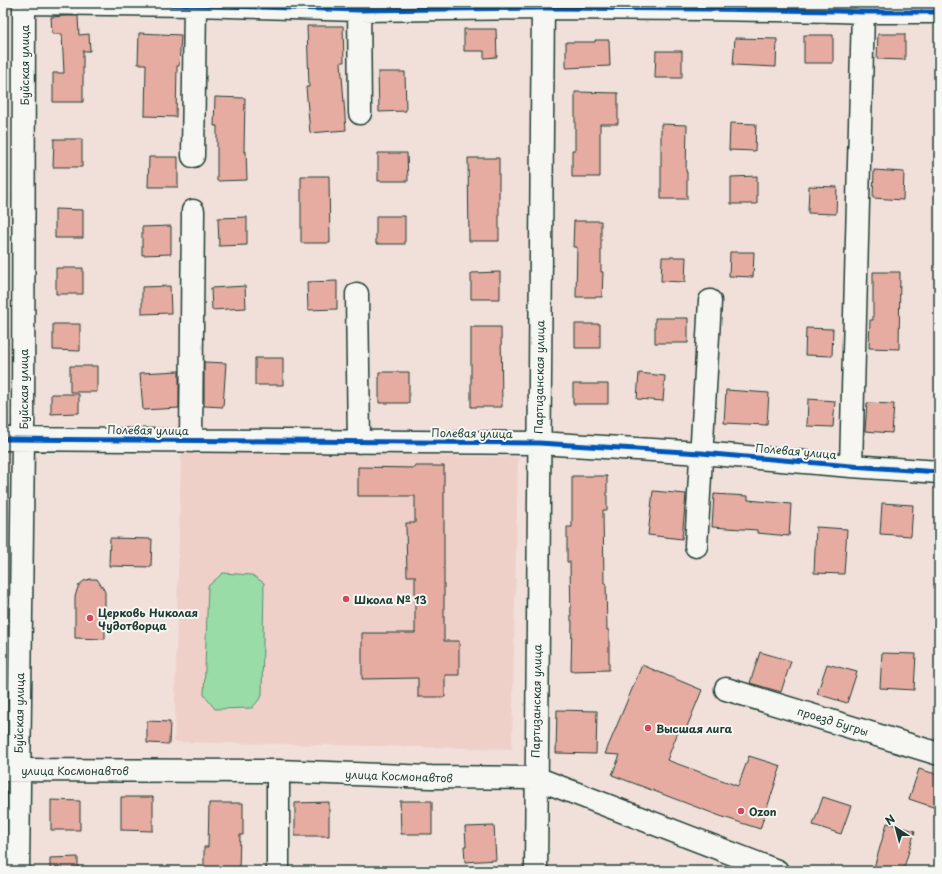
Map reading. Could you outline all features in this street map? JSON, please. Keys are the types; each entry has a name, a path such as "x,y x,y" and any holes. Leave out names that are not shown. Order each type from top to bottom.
{"street":[{"path":"24,3 359,7 838,7 863,12 939,12"},
{"name":"Буйская улица","path":"18,871 11,770 13,439 24,3"},
{"path":"193,156 195,4"},
{"name":"Партизанская улица","path":"536,871 543,6"},
{"path":"359,7 360,113"},
{"path":"851,466 863,12"},
{"path":"191,440 193,211"},
{"path":"357,294 359,442"},
{"path":"696,546 700,453 710,301"},
{"name":"Полевая улица","path":"13,439 539,443 700,453 939,472"},
{"name":"проезд Бугры","path":"726,689 939,754"},
{"name":"улица Космонавтов","path":"11,770 278,772 431,777 536,778 777,871"},
{"path":"278,772 278,871"}],"shaded area":[{"name":"Школа № 13","path":"181,450 518,457 512,749 174,742"}],"green space":[{"path":"223,573 252,575 264,583 262,696 252,708 215,709 204,695 208,586"}],"building":[{"path":"78,16 79,35 89,34 90,51 83,51 83,102 53,102 53,73 64,73 62,34 52,34 51,17"},
{"path":"307,26 343,26 344,62 341,62 346,130 310,133 306,87 309,87"},
{"path":"464,29 496,29 497,57 484,58 484,51 464,51"},
{"path":"139,33 181,35 179,66 177,66 176,117 145,116 146,64 138,64"},
{"path":"878,34 905,34 905,60 877,59"},
{"path":"804,35 833,35 833,63 804,63"},
{"path":"735,38 777,39 776,67 733,65"},
{"path":"595,40 609,40 610,66 566,68 566,42 595,42"},
{"path":"656,51 682,51 682,78 655,78"},
{"path":"378,72 405,72 406,111 379,112"},
{"path":"575,92 618,93 618,124 600,124 600,177 572,177 572,150 575,150"},
{"path":"215,97 245,98 244,152 246,151 247,180 217,181 217,126 214,126"},
{"path":"730,123 756,124 755,151 729,150"},
{"path":"661,124 687,125 687,199 661,199"},
{"path":"54,139 82,139 82,167 53,167"},
{"path":"378,153 407,153 408,181 378,181"},
{"path":"149,157 178,157 178,187 148,187"},
{"path":"468,158 499,158 499,241 469,241"},
{"path":"874,170 904,172 903,200 873,198"},
{"path":"301,176 329,176 330,243 301,243"},
{"path":"757,176 757,204 731,204 731,177"},
{"path":"809,186 837,187 836,214 808,213"},
{"path":"55,209 83,210 83,238 55,238"},
{"path":"376,216 405,216 405,244 376,244"},
{"path":"247,217 247,245 219,246 218,218"},
{"path":"574,221 601,221 601,272 603,272 602,297 576,297 577,247 573,247"},
{"path":"171,226 171,254 142,255 142,227"},
{"path":"730,252 754,252 753,277 729,276"},
{"path":"662,257 686,257 685,282 661,281"},
{"path":"56,268 83,268 83,294 56,294"},
{"path":"500,272 500,299 471,299 471,273"},
{"path":"873,272 900,272 899,349 869,348 870,320 873,320"},
{"path":"337,281 337,309 308,310 307,282"},
{"path":"170,286 171,313 142,314 142,287"},
{"path":"245,286 246,308 212,310 211,288"},
{"path":"655,318 688,318 688,343 655,343"},
{"path":"53,324 80,324 80,351 53,350"},
{"path":"575,324 600,324 600,348 575,348"},
{"path":"471,327 501,327 502,407 471,407"},
{"path":"806,328 833,329 832,356 805,355"},
{"path":"255,358 283,358 283,385 255,385"},
{"path":"204,362 226,363 223,407 204,406"},
{"path":"70,366 97,366 97,392 70,392"},
{"path":"179,371 179,408 143,410 140,373"},
{"path":"379,372 409,372 409,403 379,403"},
{"path":"639,373 665,376 663,401 637,399"},
{"path":"573,384 608,384 608,404 573,404"},
{"path":"726,390 769,393 767,425 724,423"},
{"path":"51,394 79,394 79,413 51,414"},
{"path":"808,399 835,401 833,427 807,426"},
{"path":"867,403 894,404 892,433 865,431"},
{"path":"415,466 444,466 444,641 459,641 459,675 445,675 445,697 418,697 418,678 362,679 362,633 415,633 415,576 407,576 406,523 415,523 415,496 358,496 358,467 415,468"},
{"path":"572,476 607,476 607,510 603,510 604,583 606,583 607,630 609,630 609,670 571,671 572,621 570,562 567,562 567,527 572,527"},
{"path":"653,491 686,494 682,539 648,535"},
{"path":"714,494 748,496 748,500 791,504 789,536 757,533 757,530 712,527"},
{"path":"882,503 913,505 911,536 880,534"},
{"path":"816,527 847,529 844,574 814,573"},
{"path":"110,538 152,539 151,567 109,566"},
{"name":"Церковь Николая Чудотворца","path":"90,579 97,579 105,592 105,639 75,638 75,597 79,585"},
{"path":"760,652 791,661 781,692 750,683"},
{"path":"882,653 916,654 914,690 880,688"},
{"path":"827,664 857,672 847,703 817,694"},
{"path":"642,665 702,690 686,729 680,727 667,760 738,786 749,756 781,766 760,829 720,816 612,775 620,755 605,754"},
{"path":"557,710 597,711 596,754 556,753"},
{"path":"147,721 170,722 169,744 147,743"},
{"path":"919,769 939,775 939,809 909,799"},
{"path":"121,797 153,797 153,831 121,830"},
{"path":"823,797 851,806 841,834 813,825"},
{"path":"51,800 80,801 80,830 51,830"},
{"path":"400,801 432,801 432,834 401,834"},
{"path":"329,802 329,836 295,836 295,803"},
{"path":"209,803 243,803 243,835 240,835 239,871 204,871 204,847 208,847"},
{"path":"887,823 915,831 903,871 873,871"},
{"path":"494,826 496,860 465,862 465,827"},
{"path":"78,857 78,871 50,871 50,858"}],"cycle path":[{"path":"24,3 195,5 359,10 543,8 939,12"},
{"path":"3,439 539,443 701,453 939,472"}],"place":[{"name":"Школа № 13","path":"346,599"},
{"name":"Церковь Николая Чудотворца","path":"90,618"},
{"name":"Высшая лига","path":"648,728"},
{"name":"Ozon","path":"741,811"}]}
